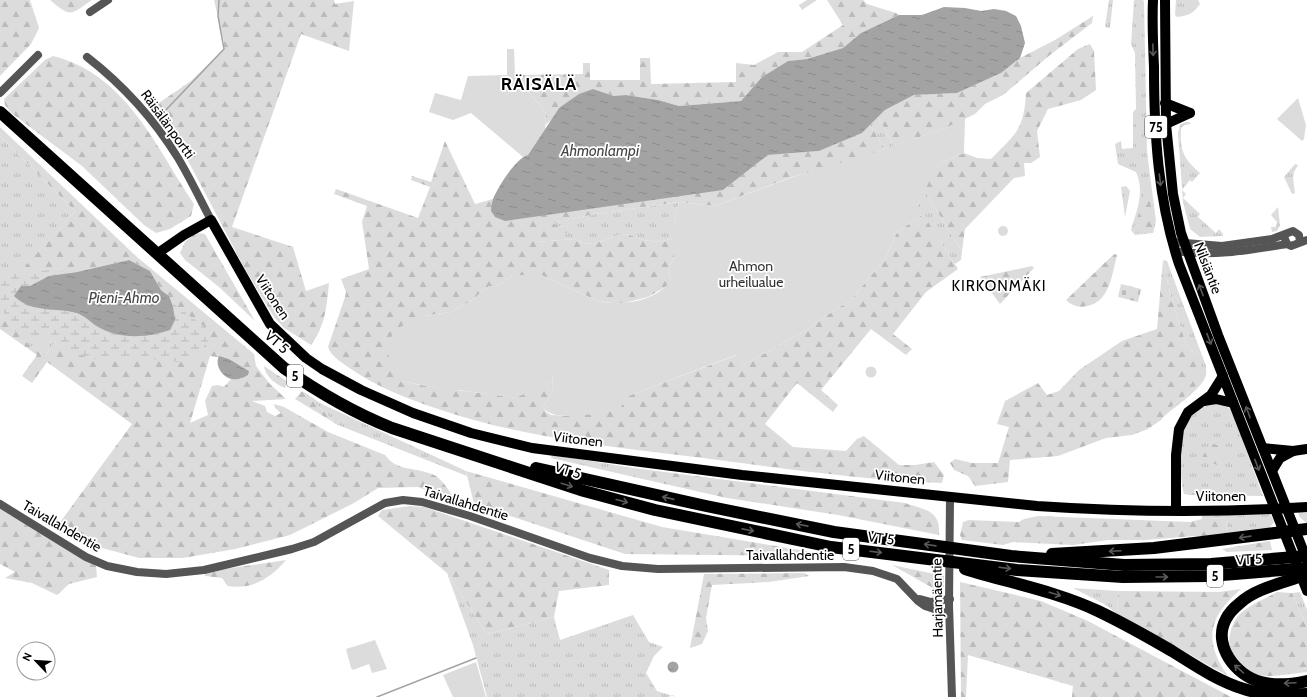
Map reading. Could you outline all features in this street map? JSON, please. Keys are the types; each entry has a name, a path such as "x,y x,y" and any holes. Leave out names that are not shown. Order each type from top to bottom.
{"highway":[{"name":"5","path":"1,113 158,253"},
{"name":"VT 5","path":"158,253 258,346 302,381 364,417 392,428 584,491 655,510 831,547 1016,570 1124,571 1210,576 1307,568"},
{"name":"VT 5","path":"463,451 706,506 834,532 1124,571 1307,556"},
{"path":"1011,556 1154,548 1294,534"},
{"path":"938,560 984,575 1028,586 1085,606 1136,631 1216,679 1245,690 1274,695 1307,694"},
{"path":"1307,574 1265,589 1241,602 1226,619 1223,630 1223,639 1227,656 1236,669 1248,677 1261,682 1274,684 1307,681"}],"main road":[{"name":"Nilsiäntie","path":"1154,0 1153,11 1157,150 1162,198 1177,245 1233,403 1278,517 1294,534"},
{"name":"Nilsiäntie","path":"1165,0 1166,124 1177,245 1187,253 1278,486 1294,534"},
{"path":"1165,103 1190,113 1166,124"},
{"path":"158,253 184,235 211,220"},
{"name":"Viitonen","path":"211,220 254,299 270,324 306,358 322,369 361,390 413,413 471,434 532,448 742,475 950,498 1081,509 1247,511 1307,507"},
{"path":"1176,510 1176,455 1179,429 1188,412 1216,391 1223,376"},
{"path":"1204,401 1216,399 1233,403"},
{"path":"1263,448 1293,451 1307,449"},
{"path":"1272,471 1280,458 1293,451"},
{"name":"75","path":"1294,534 1307,560"},
{"name":"75","path":"1294,534 1307,591"}],"street":[{"path":"90,12 108,0"},
{"path":"0,93 38,55"},
{"name":"Räisälänportti","path":"87,57 125,89 142,108 178,158 211,220"},
{"path":"1177,245 1222,246 1272,239 1286,235 1293,231 1303,238 1294,246 1287,244 1216,253 1187,253"},
{"path":"1286,235 1285,239 1287,244"},
{"path":"1216,253 1222,246"},
{"name":"Harjamäentie","path":"950,498 949,534 952,697"},
{"name":"Taivallahdentie","path":"0,504 86,557 107,566 137,572 166,574 204,570 292,549 314,542 385,503 403,500 422,502 463,514 590,558 622,566 658,569 823,567 859,569 886,574 897,579 925,606 950,614"},
{"path":"917,598 931,602 950,599"}],"green space":[{"path":"0,0 30,0 39,28 31,44 0,76"},
{"path":"50,0 92,0 80,9 67,12"},
{"path":"214,0 334,0 335,4 354,1 349,51 301,34 232,227 293,247 306,291 329,283 326,308 322,323 316,338 311,345 284,328 274,317 245,269 184,153 150,109 191,81 224,49 224,42"},
{"path":"807,0 817,0 802,10 799,5"},
{"path":"827,0 863,0 867,4 899,15 861,33 843,48 807,59 788,61 762,77 741,101 679,106 658,100 626,95 614,96 593,89 559,108 551,120 545,125 546,113 515,75 583,74 583,63 590,63 590,80 640,80 640,58 650,58 651,84 736,82 736,63 754,65 778,52 802,52 843,25"},
{"path":"1109,0 1113,0 1110,28 1105,27"},
{"path":"1134,0 1143,0 1144,2 1147,152 1156,221 1153,233 1135,235 1131,230 1138,208 1140,194 1139,179 1136,172 1118,164 1115,144 1121,141 1122,149 1133,148 1133,112 1136,109 1135,53 1131,44"},
{"path":"1176,0 1198,0 1200,4 1190,14 1177,17 1175,15"},
{"path":"1093,16 1092,23 1050,55 1003,95 985,104 975,114 946,128 894,146 878,117 885,110 914,95 957,93 1001,73 1020,58 1055,40"},
{"path":"1090,44 1094,51 1096,90 1081,100 1048,109 1037,131 1040,157 1031,163 1024,163 1025,176 1014,178 965,229 962,251 924,190 938,164 964,153 977,158 991,159 1013,136 1021,123 1026,93 1078,49"},
{"path":"507,49 514,49 515,75 546,113 545,129 528,155 523,157 471,113 453,120 429,112 435,93 461,100 468,76 507,75"},
{"path":"53,56 78,65 100,79 120,96 137,115 194,204 191,216 170,229 156,233 144,225 82,166 10,112 5,105 4,99 45,60"},
{"path":"1298,98 1306,125 1304,139 1302,141 1277,119"},
{"path":"878,117 894,146 885,149 870,125"},
{"name":"Ahmon urheilualue","path":"965,118 964,153 938,164 917,206 923,214 897,232 885,259 849,302 837,308 808,329 742,366 736,355 628,396 619,410 578,416 567,416 556,415 548,412 543,407 552,393 553,374 548,374 541,387 515,398 459,390 446,390 401,381 390,363 387,349 392,335 400,327 424,316 451,312 471,301 489,286 496,286 514,275 541,275 598,301 617,303 638,301 648,298 665,287 671,280 668,271 674,257 674,222 679,202 715,206 793,177 861,157 946,128"},
{"path":"1189,122 1191,124 1184,125 1181,128 1182,148 1186,158 1200,173 1192,182 1190,180 1182,190 1178,133 1180,125"},
{"path":"870,125 885,149 846,163 792,177 715,206 679,202 595,214 553,223 558,226 571,228 570,232 537,238 536,242 575,239 583,243 594,244 615,236 627,234 643,240 659,242 674,238 674,257 668,271 671,280 667,286 648,297 620,304 598,301 541,275 514,275 496,286 489,286 471,301 451,312 424,316 401,381 515,398 548,374 553,374 552,393 543,407 546,412 551,415 568,416 590,413 628,396 737,355 742,366 808,329 837,308 849,302 885,259 897,232 923,214 958,269 926,292 893,334 912,349 906,355 871,329 821,390 838,405 833,412 797,383 765,424 793,447 846,451 857,439 864,436 899,465 915,465 934,462 944,475 942,483 792,470 602,445 503,427 438,409 393,392 351,369 334,357 328,347 346,292 341,279 369,269 362,222 367,206 334,194 336,189 418,218 430,187 411,180 412,176 431,182 445,141 475,204 493,199 491,211 723,190 768,155 819,151 862,133"},
{"path":"0,127 137,257 254,354 256,366 269,383 286,399 252,401 265,406 267,412 275,416 281,413 275,408 274,404 284,407 328,432 385,455 390,461 402,467 422,471 436,476 444,484 456,501 418,487 378,488 354,503 290,535 235,549 183,558 139,558 91,545 60,529 61,521 132,424 47,362 32,383 22,376 37,355 0,329 0,290 3,291 75,211 0,136","holes":["129,260 150,271 161,290 169,296 73,312 36,308 58,274 77,272","30,324 63,331 45,356 23,340","210,356 229,359 249,371 241,379 231,379 224,387 218,385 212,386 205,401 208,415 190,423"]},
{"path":"0,136 75,211 3,292 0,290"},
{"path":"1295,164 1298,165 1294,172 1293,178 1295,193 1292,194 1284,177"},
{"path":"1126,186 1130,191 1125,217 1121,187"},
{"path":"924,190 962,251 961,260 955,264 917,206"},
{"path":"1182,190 1186,194 1183,198 1200,214 1198,217 1216,233 1219,229 1223,236 1200,237 1190,229 1183,202"},
{"path":"1145,192 1149,195 1154,224 1151,229 1137,233 1134,230"},
{"path":"679,202 674,222 674,238 659,242 643,240 627,234 615,236 594,244 583,243 575,239 536,242 536,238 570,228 558,226 552,223 595,214"},
{"path":"1278,207 1280,225 1277,231 1272,232 1271,227 1276,227 1277,222 1271,215"},
{"path":"1003,226 1008,231 1003,236 998,231"},
{"path":"196,233 205,234 255,321 219,287 185,260 180,253 185,242"},
{"path":"1114,254 1117,255 1109,286 1101,299 1095,303 1081,307 1073,305 1066,300"},
{"path":"1163,260 1167,261 1206,366 1206,375 1202,383 1197,388 1162,418 1174,404 1189,393 1197,355 1187,347 1171,297"},
{"path":"1163,260 1171,297 1187,347 1197,355 1200,362 1202,374 1197,384 1189,393 1174,404 1161,420 1148,429 1132,435 1106,438 1058,456 1010,460 1008,482 975,486 968,476 954,470 950,463 955,459 972,463 998,463 1009,427 997,424 1005,401 1038,383 1047,395 1059,391 1079,370 1122,341 1157,329"},
{"path":"1032,266 1034,268 1000,304 980,277"},
{"path":"51,270 72,273 49,276 30,286 21,286 14,296 22,304 36,308 73,312 86,317 96,326 139,337 159,333 173,307 171,302 209,330 210,338 197,357 179,362 141,358 94,359 71,353 53,338 23,336 15,331 0,306 0,273 5,274"},
{"path":"1121,284 1141,289 1138,302 1118,297"},
{"path":"30,323 63,331 45,356 22,340"},
{"path":"264,366 288,382 285,388 272,380 266,373"},
{"path":"869,367 873,367 875,368 875,376 869,377 866,374 866,370"},
{"path":"302,391 322,404 466,471 467,476 338,425"},
{"path":"302,391 338,425 295,399"},
{"path":"1221,403 1230,409 1234,417 1263,496 1184,494 1181,464 1183,428 1192,414 1199,409 1209,405"},
{"path":"1210,442 1225,449 1217,465 1202,458"},
{"path":"552,455 634,468 634,477 551,458"},
{"path":"634,468 905,503 930,512 937,520 939,535 838,515 727,498 634,477"},
{"path":"466,471 662,527 817,553 821,556 625,554 474,504"},
{"path":"410,506 424,507 609,570 609,585 559,591 554,617 487,634 447,573 378,516 382,510"},
{"path":"0,509 96,566 97,577 69,584 57,595 32,583 5,578 15,572 0,564"},
{"path":"1307,510 1307,524 1299,516 1298,511"},
{"path":"1270,513 1274,522 1268,530 1226,536 1227,518 1202,519 1202,516"},
{"path":"1038,516 1190,522 1202,519 1227,518 1226,536 1194,536 1146,540 1108,540 1073,545 1013,542 1003,545 962,540 960,535 963,522 969,520 1019,522 1024,519"},
{"path":"1270,541 1272,550 1227,552 1222,549"},
{"path":"286,560 267,577 245,586 228,586 222,578 205,576 204,572"},
{"path":"892,565 944,576 944,587 938,589 931,587"},
{"path":"447,573 487,634 554,617 560,640 633,615 649,642 663,647 654,656 646,673 657,691 672,696 487,697 473,645"},
{"path":"804,573 809,576 769,582 712,585 706,618 708,631 702,644 690,648 704,574"},
{"path":"960,582 1041,601 1088,621 1231,697 1072,697 1073,686 968,655 966,697 961,697"},
{"path":"1073,588 1118,591 1117,614 1106,605"},
{"path":"1241,589 1222,609 1216,619 1213,629 1212,639 1215,650 1219,662 1227,675 1145,628 1117,614 1118,591 1219,592"},
{"path":"1277,592 1292,593 1307,627 1307,668 1271,676 1259,675 1246,668 1234,656 1229,644 1231,631 1238,616 1242,612"},
{"path":"1300,592 1307,610 1307,627 1292,593"},
{"path":"375,640 387,669 372,673 369,664 353,670 351,668 346,649"},
{"path":"476,662 486,697 453,697 443,675"},
{"path":"1307,668 1307,672 1274,676 1303,669"}],"water":[{"name":"Ahmonlampi","path":"944,7 965,8 981,11 994,9 1006,11 1016,16 1021,26 1025,43 1020,58 1001,73 957,93 914,95 885,110 862,133 819,151 768,155 723,190 505,221 495,217 491,211 493,199 499,187 513,167 523,157 528,155 559,108 579,94 593,89 614,96 626,95 658,100 679,106 741,101 762,77 788,61 807,59 843,48 861,33 899,15 922,15"},
{"name":"Pieni-Ahmo","path":"129,260 150,271 161,290 169,296 173,307 175,320 170,330 152,335 122,335 104,330 79,314 34,307 27,305 14,296 21,286 30,286 49,276 77,272"},
{"path":"219,356 229,359 249,371 248,375 237,379 232,379 225,376 219,367"},
{"path":"671,662 675,662 677,663 677,671 671,672 668,669 668,665"}],"waterway":[{"path":"163,113 224,49 218,16 219,0"},
{"path":"377,697 476,658"}],"district":[{"name":"RÄISÄLÄ","path":"539,84"},
{"name":"KIRKONMÄKI","path":"999,286"}]}
